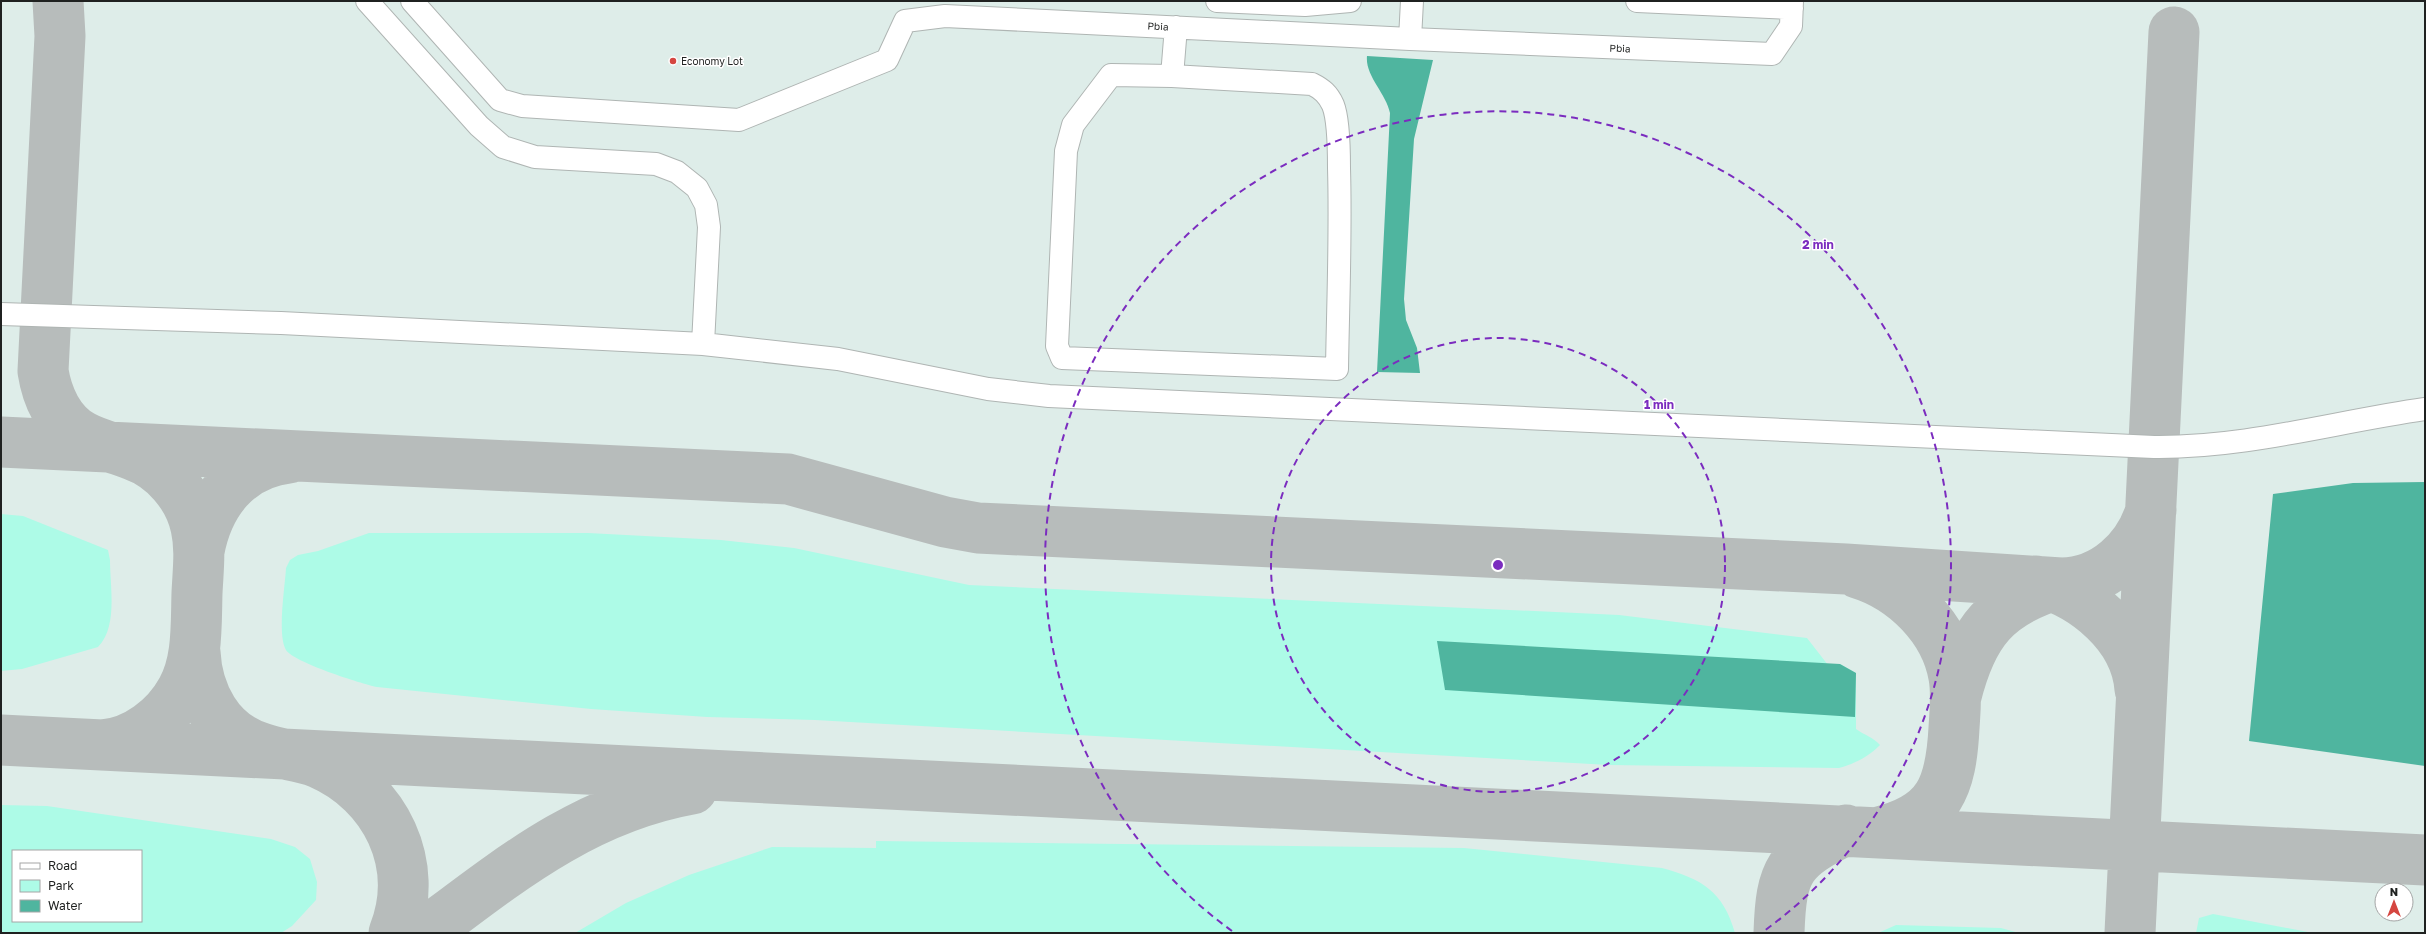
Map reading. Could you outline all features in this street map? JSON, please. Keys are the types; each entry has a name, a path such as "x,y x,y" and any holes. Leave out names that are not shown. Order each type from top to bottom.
{"lane":[{"path":"367,1 479,126 504,147 535,157 656,164 677,172 697,188 706,205 709,227 703,344"},
{"name":"Pbia","path":"412,1 500,100 522,106 739,120 887,60 905,21 946,8 1176,27 1410,39 1772,54 1791,26 1792,5"},
{"path":"1217,1 1305,5 1350,1"},
{"path":"1410,39 1412,1"},
{"path":"1637,1 1792,5"},
{"path":"1172,76 1176,27"},
{"path":"1111,75 1172,76 1312,84 1322,89 1329,97 1333,107 1338,151 1340,208 1337,369 1062,358 1057,346 1066,151 1073,125 1111,75"},
{"path":"1,314 281,323 703,344 838,358 988,389 1049,396 2154,447 2189,447 2236,443 2425,409"}],"shaded area":[{"path":"1,1 2425,1 2425,933 1,933"}],"green space":[{"path":"1,514 23,516 108,550 110,560 112,606 111,618 104,639 98,647 22,669 1,671"},
{"path":"369,533 588,533 721,540 794,548 969,585 1619,615 1807,638 1828,665 1840,664 1856,673 1856,729 1880,745 1861,759 1839,768 1609,765 815,720 707,717 591,709 377,687 343,677 291,655 286,650 283,643 282,634 282,610 286,568 290,560 298,555 318,551"},
{"path":"1,805 47,806 271,839 295,847 310,859 317,882 316,900 292,926 281,933 1,933"},
{"path":"876,841 1464,848 1662,868 1689,877 1700,882 1709,889 1724,907 1735,933 575,933 626,903 689,875 772,847 876,848"},
{"path":"2213,914 2313,933 2196,933 2199,918"},
{"path":"1896,925 2001,928 2019,933 1878,933"}],"water":[{"path":"1367,56 1433,60 1414,139 1404,299 1406,320 1417,348 1420,373 1377,372 1390,113 1384,98 1369,71"},
{"path":"2425,482 2425,766 2249,741 2273,494 2353,483"},
{"path":"1437,641 1840,664 1856,673 1855,717 1445,690"}],"taxiway":[{"path":"58,1 60,36 43,371 45,381 55,408 74,431 94,442 144,460 155,466 174,483 188,504 193,515 198,535 199,560 196,631 194,655 187,679 182,690 168,710 149,727 127,739 103,745"},
{"path":"2130,933 2174,32"},
{"path":"1,442 788,479 945,522 978,528 1846,569 2061,583 2077,582 2092,577 2118,562 2129,551 2138,538 2151,510"},
{"path":"199,551 203,533 210,517 218,502 228,489 240,477 254,468 289,458"},
{"path":"1858,573 1875,579 1891,588 1920,612 1932,626 1942,642 1949,659 1955,683 1956,702 1952,749 1950,767 1945,783 1929,808 1916,818 1900,826 1879,832"},
{"path":"2036,581 2054,587 2072,596 2105,620 2129,651 2136,669 2140,689"},
{"path":"1956,696 1962,674 1970,654 1979,637 1990,623 2003,610 2019,600 2038,591 2061,583"},
{"path":"195,652 200,682 205,697 222,723 233,733 246,742 261,748 305,758 319,763 343,776 363,792 379,811 392,833 400,857 403,881 401,907 394,933"},
{"path":"1,740 2425,860"},
{"path":"425,933 518,865 550,844 583,826 617,811 653,798 692,789"},
{"path":"1779,933 1782,894 1786,880 1792,868 1800,858 1812,849 1846,830"}],"place":[{"name":"Economy Lot","path":"673,61"}]}
